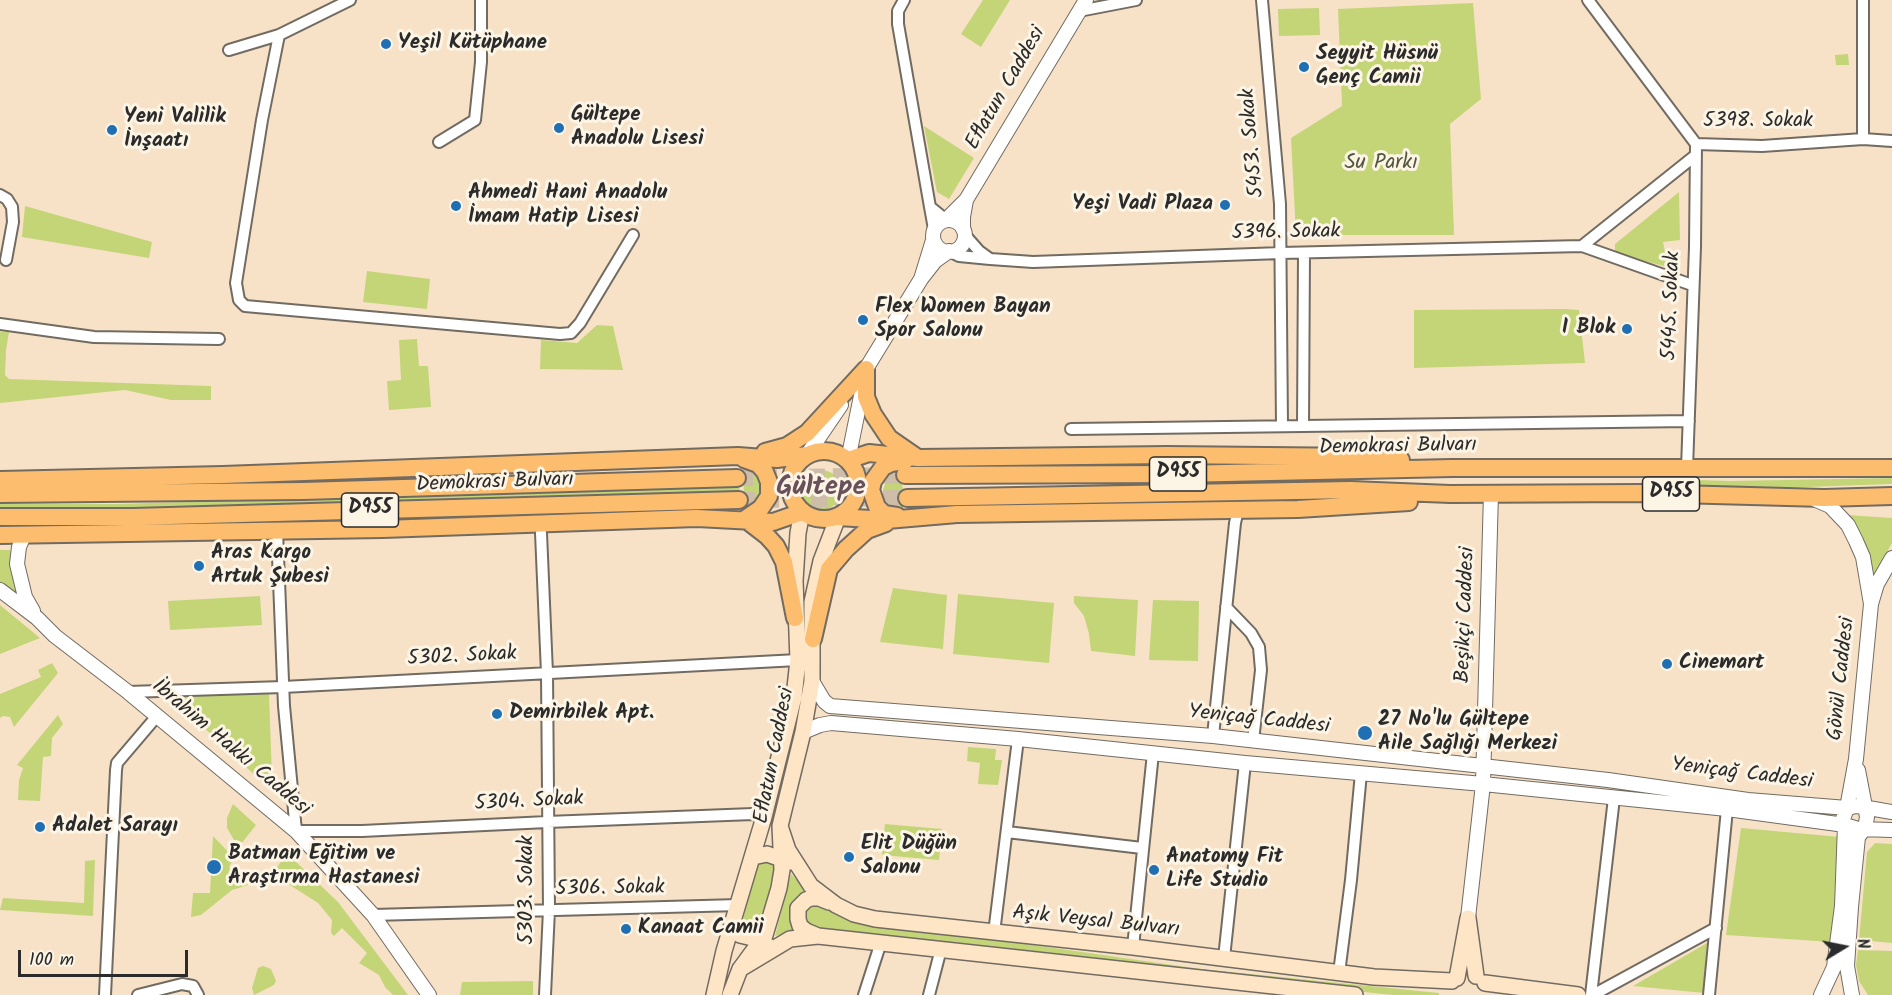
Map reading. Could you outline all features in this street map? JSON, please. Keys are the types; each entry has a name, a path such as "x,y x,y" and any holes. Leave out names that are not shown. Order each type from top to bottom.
{"highway":[{"path":"738,456 776,450 807,433 866,369"},
{"path":"866,369 866,397 873,414 889,438 918,458"},
{"path":"0,480 223,475 738,456 777,459 824,451 832,452 848,460 856,471 859,489 852,506 838,517"},
{"path":"848,460 869,453 918,458 1167,455 1367,457 1409,460 1452,468"},
{"path":"807,455 794,469 790,478 791,496 802,512 808,516 823,520 838,517 867,520 910,519"},
{"path":"738,456 758,464 765,472 768,482 767,499 761,508 745,519"},
{"path":"910,519 884,513 877,507 871,490 873,481 883,467 891,463 918,458"},
{"name":"Demokrasi Bulvarı","path":"905,475 1168,474 1452,468 1892,468"},
{"name":"Demokrasi Bulvarı","path":"0,494 303,491 737,478"},
{"name":"Demokrasi Bulvarı","path":"906,498 1351,490 1450,494 1640,493 1811,498 1892,496"},
{"path":"813,639 829,569 867,530 882,524 957,514 1298,509 1418,501 1450,494"},
{"name":"Demokrasi Bulvarı","path":"0,518 133,517 739,500"},
{"path":"0,535 277,531 698,518 773,522 802,512"},
{"path":"745,519 776,546 784,562 795,618"}],"main road":[{"name":"Eflatun Caddesi","path":"714,995 764,817 794,697 798,660 795,618 798,533 802,512"},
{"name":"Eflatun Caddesi","path":"766,945 765,935 782,870 780,826 803,732 812,681 812,602 821,561 838,517"},
{"name":"Aşık Veysal Bulvarı","path":"780,826 789,850 811,886 832,903 854,914 875,919 1452,985 1469,975 1484,985 1578,995"},
{"path":"753,857 767,854 798,866"},
{"path":"818,936 800,926 798,908 811,898 819,898 832,903"},
{"name":"Beşikçi Caddesi","path":"1452,985 1468,918"},
{"name":"Beşikçi Caddesi","path":"1468,918 1484,985"},
{"path":"734,922 736,931 740,935 766,945"},
{"name":"Aşık Veysal Bulvarı","path":"730,995 740,969 766,945 790,939 818,936 1355,995"}],"street":[{"path":"229,50 279,35 350,0"},
{"path":"439,142 476,120 481,62 481,0"},
{"path":"903,0 898,11 898,24 934,235 939,248 949,251"},
{"path":"1082,6 1136,0"},
{"name":"5453. Sokak","path":"1262,0 1280,204 1282,426"},
{"name":"5398. Sokak","path":"1588,0 1696,150 1863,139 1892,141"},
{"path":"1863,0 1863,139"},
{"name":"Eflatun Caddesi","path":"966,200 1082,6"},
{"path":"279,35 262,120 236,283 239,300 246,306 560,334 571,333 580,323 633,235"},
{"path":"1582,246 1696,150"},
{"name":"5445. Sokak","path":"1687,468 1696,150"},
{"path":"0,195 8,199 12,207 13,222 6,260"},
{"path":"921,279 937,225 946,220 966,200"},
{"path":"807,455 866,369 921,279 936,261 949,251 958,248 964,239 963,217 966,200"},
{"path":"930,207 946,220 956,222 972,244 990,259"},
{"path":"1582,246 1692,285"},
{"name":"5396. Sokak","path":"949,251 959,256 1033,262 1582,246"},
{"path":"1304,253 1304,426"},
{"path":"0,324 94,337 219,339"},
{"path":"848,460 866,369"},
{"path":"1071,429 1689,421"},
{"name":"Beşikçi Caddesi","path":"1468,918 1483,784 1491,493"},
{"path":"1811,498 1830,506 1848,525 1863,557 1871,604"},
{"path":"1213,736 1234,523 1238,510"},
{"path":"277,531 283,687 296,831"},
{"name":"5303. Sokak","path":"541,533 547,673 549,910 545,995"},
{"path":"24,535 19,547 17,564 25,597 37,618"},
{"path":"1871,604 1877,584 1892,558"},
{"name":"İbrahim Hakkı Caddesi","path":"0,590 296,831 374,915 429,995"},
{"name":"Gönül Caddesi","path":"1821,995 1836,954 1842,906 1845,825 1843,819 1856,759 1871,604"},
{"path":"1226,607 1251,633 1259,647 1261,670 1253,741"},
{"name":"5302. Sokak","path":"128,692 283,687 798,660"},
{"name":"Yeniçağ Caddesi","path":"812,681 824,701 830,706 1213,736 1484,765 1748,800 1847,808 1857,806 1892,812"},
{"path":"105,995 117,763 157,716"},
{"name":"Yeniçağ Caddesi","path":"803,732 831,723 1018,739 1727,809 1845,825 1858,829 1892,830"},
{"path":"994,933 1018,739"},
{"path":"1133,947 1153,753"},
{"name":"Gönül Caddesi","path":"1852,995 1847,966 1851,907 1858,837 1865,828 1867,817 1856,759"},
{"path":"1224,958 1245,763"},
{"path":"1339,973 1361,773"},
{"path":"1592,995 1614,798"},
{"path":"1709,995 1727,809"},
{"name":"5304. Sokak","path":"296,831 362,831 753,814 764,817"},
{"path":"1007,832 1142,848"},
{"name":"5306. Sokak","path":"374,915 739,905"},
{"path":"1592,995 1716,928"},
{"path":"864,995 881,942"},
{"path":"929,995 941,949"},
{"path":"138,995 182,984 193,986 198,995"}],"green space":[{"path":"983,0 1010,0 981,47 961,34"},
{"name":"Su Parkı","path":"1473,3 1481,99 1450,124 1454,235 1296,235 1291,138 1342,106 1338,9"},
{"path":"1319,8 1320,35 1279,36 1278,9"},
{"path":"1848,54 1849,65 1836,65 1835,55"},
{"path":"924,126 974,158 949,199 937,192"},
{"path":"1679,192 1680,240 1663,242 1668,267 1620,255 1615,251 1615,244"},
{"path":"25,206 152,242 149,258 22,237"},
{"path":"367,271 430,279 427,309 363,302"},
{"path":"1414,310 1579,310 1585,363 1414,368"},
{"path":"597,325 613,326 623,370 540,369 541,340 577,343"},
{"path":"0,332 9,332 5,375 9,379 211,386 211,400 171,400 125,390 0,403"},
{"path":"417,339 419,366 428,366 431,407 389,410 387,381 401,380 399,340"},
{"path":"742,465 760,474 762,490 753,504 745,506"},
{"path":"902,469 903,509 895,508 885,499 883,490 887,478"},
{"path":"821,470 829,471 835,476 840,482 840,498 835,504 829,509 821,510 813,509 807,504 802,498 801,490 802,482 807,476 813,471"},
{"path":"1892,478 1892,484 1779,488 1664,485 1664,479 1730,481"},
{"path":"739,485 740,493 226,508 0,512 0,504 117,504"},
{"path":"1847,515 1892,518 1892,543 1874,575 1863,541"},
{"path":"0,550 10,550 19,595 0,584"},
{"path":"893,588 947,595 943,649 880,642"},
{"path":"958,594 1054,603 1049,663 953,654"},
{"path":"260,596 262,625 170,630 168,601"},
{"path":"1074,596 1138,600 1135,656 1091,651 1084,616 1074,603"},
{"path":"1153,600 1199,601 1198,661 1149,660"},
{"path":"0,605 40,638 0,654"},
{"path":"52,663 58,673 14,727 10,717 0,718 0,694 41,677 38,670"},
{"path":"269,694 272,777 263,783 170,696"},
{"path":"58,715 63,724 52,738 51,756 43,757 40,801 18,800 19,780 23,768 17,765"},
{"path":"968,747 996,749 995,760 1002,760 998,785 978,784 980,763 967,761"},
{"path":"233,804 256,825 241,844 234,840 227,828 227,818"},
{"path":"885,824 942,829 939,860 882,855"},
{"path":"1741,828 1840,837 1832,942 1726,935"},
{"path":"213,836 234,858 229,867 248,885 232,890 201,915 191,917 193,893 210,893"},
{"path":"1875,843 1892,844 1892,943 1859,940 1867,852"},
{"path":"284,857 292,858 338,902 408,995 393,995 385,987 379,975 359,963 367,953 342,928 334,936 331,933 332,920 318,903 279,878 274,872"},
{"path":"95,860 93,916 0,910 3,898 84,903 85,861"},
{"path":"762,860 771,862 776,868 759,930 751,931 747,930 742,923 758,863"},
{"path":"791,874 810,893 797,930 775,936"},
{"path":"812,903 889,927 1201,969 1439,993 1439,995 1393,995 1201,975 1012,950 821,930 803,921 806,907"},
{"path":"1707,943 1704,993 1633,986"},
{"path":"1858,950 1892,951 1892,995 1868,995 1859,981 1856,965"},
{"path":"263,966 271,969 276,981 274,985 254,995 252,988 258,968"},
{"path":"533,981 533,995 460,995 462,982"}],"tunnel":[{"path":"737,478 905,475"},
{"path":"739,500 907,498"}],"place":[{"name":"Yeşil Kütüphane","path":"386,44"},
{"name":"Seyyit Hüsnü Genç Camii","path":"1304,67"},
{"name":"Gültepe Anadolu Lisesi","path":"559,128"},
{"name":"Yeni Valilik İnşaatı","path":"112,130"},
{"name":"Yeşi Vadi Plaza","path":"1225,205"},
{"name":"Ahmedi Hani Anadolu İmam Hatip Lisesi","path":"456,206"},
{"name":"Flex Women Bayan Spor Salonu","path":"863,320"},
{"name":"I Blok","path":"1627,329"},
{"name":"Aras Kargo Artuk Şubesi","path":"199,566"},
{"name":"Cinemart","path":"1667,664"},
{"name":"Demirbilek Apt.","path":"497,714"},
{"name":"27 No'lu Gültepe Aile Sağlığı Merkezi","path":"1365,733"},
{"name":"Adalet Sarayı","path":"40,827"},
{"name":"Elit Düğün Salonu","path":"849,857"},
{"name":"Batman Eğitim ve Araştırma Hastanesi","path":"214,867"},
{"name":"Anatomy Fit Life Studio","path":"1154,870"},
{"name":"Kanaat Camii","path":"626,929"}],"district":[{"name":"Gültepe","path":"821,489"}]}
